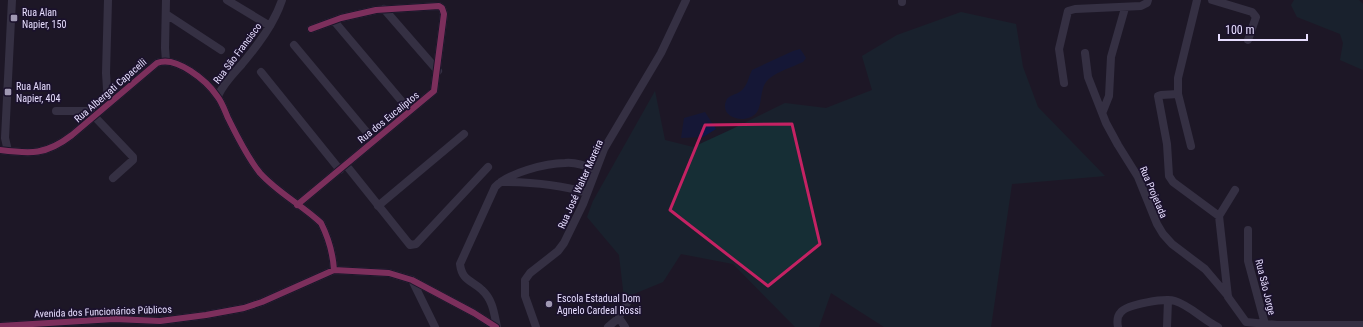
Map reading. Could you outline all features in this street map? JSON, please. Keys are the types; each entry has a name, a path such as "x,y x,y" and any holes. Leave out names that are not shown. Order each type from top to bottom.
{"street":[{"path":"4,151 4,89 12,0"},
{"path":"108,0 106,73 108,104"},
{"path":"166,0 164,48 166,61 175,62 183,66 202,80 218,96 239,139 259,172 271,184 321,224 334,262 334,270"},
{"path":"226,0 270,26"},
{"name":"Rua São Francisco","path":"218,96 228,80 259,43 270,26 282,0"},
{"name":"Rua José Walter Moreira","path":"536,327 525,296 525,280 530,273 558,251 564,243 587,193 604,149 661,53 686,0"},
{"path":"1064,83 1059,49 1068,11 1075,9 1125,8 1144,5 1148,0"},
{"path":"1191,146 1178,94 1178,78 1197,0"},
{"path":"1212,0 1255,14 1256,17 1248,40"},
{"name":"Rua dos Eucaliptos","path":"298,205 434,91 438,71 444,14 442,8 439,6 384,9 334,21 311,29"},
{"path":"1103,111 1109,96 1111,57 1125,8"},
{"path":"384,9 438,71"},
{"path":"166,14 221,50"},
{"path":"334,21 410,111"},
{"path":"294,45 374,141"},
{"name":"Rua Projetada","path":"1085,53 1088,77 1110,131 1138,177 1152,213 1163,234 1184,254 1205,269 1228,297 1243,324 1363,325"},
{"name":"Rua Albergati Capacelli","path":"4,151 33,152 50,149 72,135 152,66 166,61"},
{"path":"261,72 378,206 410,245 416,244 488,167"},
{"name":"Rua Projetada","path":"1178,94 1161,94 1158,96 1167,144 1169,176 1173,182 1220,216"},
{"path":"56,111 97,113 133,157 133,160 113,178"},
{"path":"378,206 464,134"},
{"path":"496,327 493,305 481,288 474,285 465,277 460,264 491,195 500,182 525,170 566,162 579,164 596,170"},
{"path":"500,182 541,183 568,187 587,193"},
{"path":"1228,297 1220,216 1235,190"},
{"name":"Rua São Jorge","path":"1248,230 1248,261 1265,324"},
{"name":"Avenida dos Funcionários Públicos","path":"0,326 114,319 160,321 206,315 244,308 262,302 334,270 389,273 412,280 474,313 496,327"},
{"path":"412,280 435,327"},
{"path":"1167,327 1168,300"},
{"path":"1118,327 1118,318 1123,310 1144,303 1168,300 1179,302 1218,327"},
{"path":"608,327 618,320 628,301"},
{"path":"618,320 622,321 625,327"}],"highlighted area":[{"path":"792,124 820,244 768,286 670,210 705,125"}],"shaded area":[{"path":"1294,0 1359,0 1363,4 1363,70 1340,60 1343,43 1340,34 1297,17 1291,5"},
{"path":"961,12 1016,24 1023,67 1038,107 1105,176 1012,184 991,327 884,327 831,293 819,327 795,327 733,264 681,254 663,282 624,298 619,255 587,217 593,201 655,91 665,140 693,147 785,103 826,108 872,90 862,56 897,35"},
{"path":"800,49 806,58 803,62 777,73 767,81 764,85 759,108 753,116 741,119 730,116 725,107 726,101 730,96 743,89 747,84 752,70"},
{"path":"705,112 716,129 703,137 681,138 684,118"}],"cycle path":[{"path":"297,205 434,91 444,14 442,8 439,6 376,10 341,18 311,29"},
{"path":"0,150 21,152 38,152 46,150 63,142 72,135 157,63 165,62 182,66 199,77 212,90 220,101 231,125 260,173 274,187 321,223 330,246 334,270"},
{"path":"0,326 114,319 160,321 206,315 244,308 262,302 334,270 389,273 412,280 474,313 496,327"}],"place":[{"name":"Rua Alan Napier, 150","path":"14,18"},
{"name":"Rua Alan Napier, 404","path":"8,92"},
{"name":"Escola Estadual Dom Agnelo Cardeal Rossi","path":"549,304"}]}
